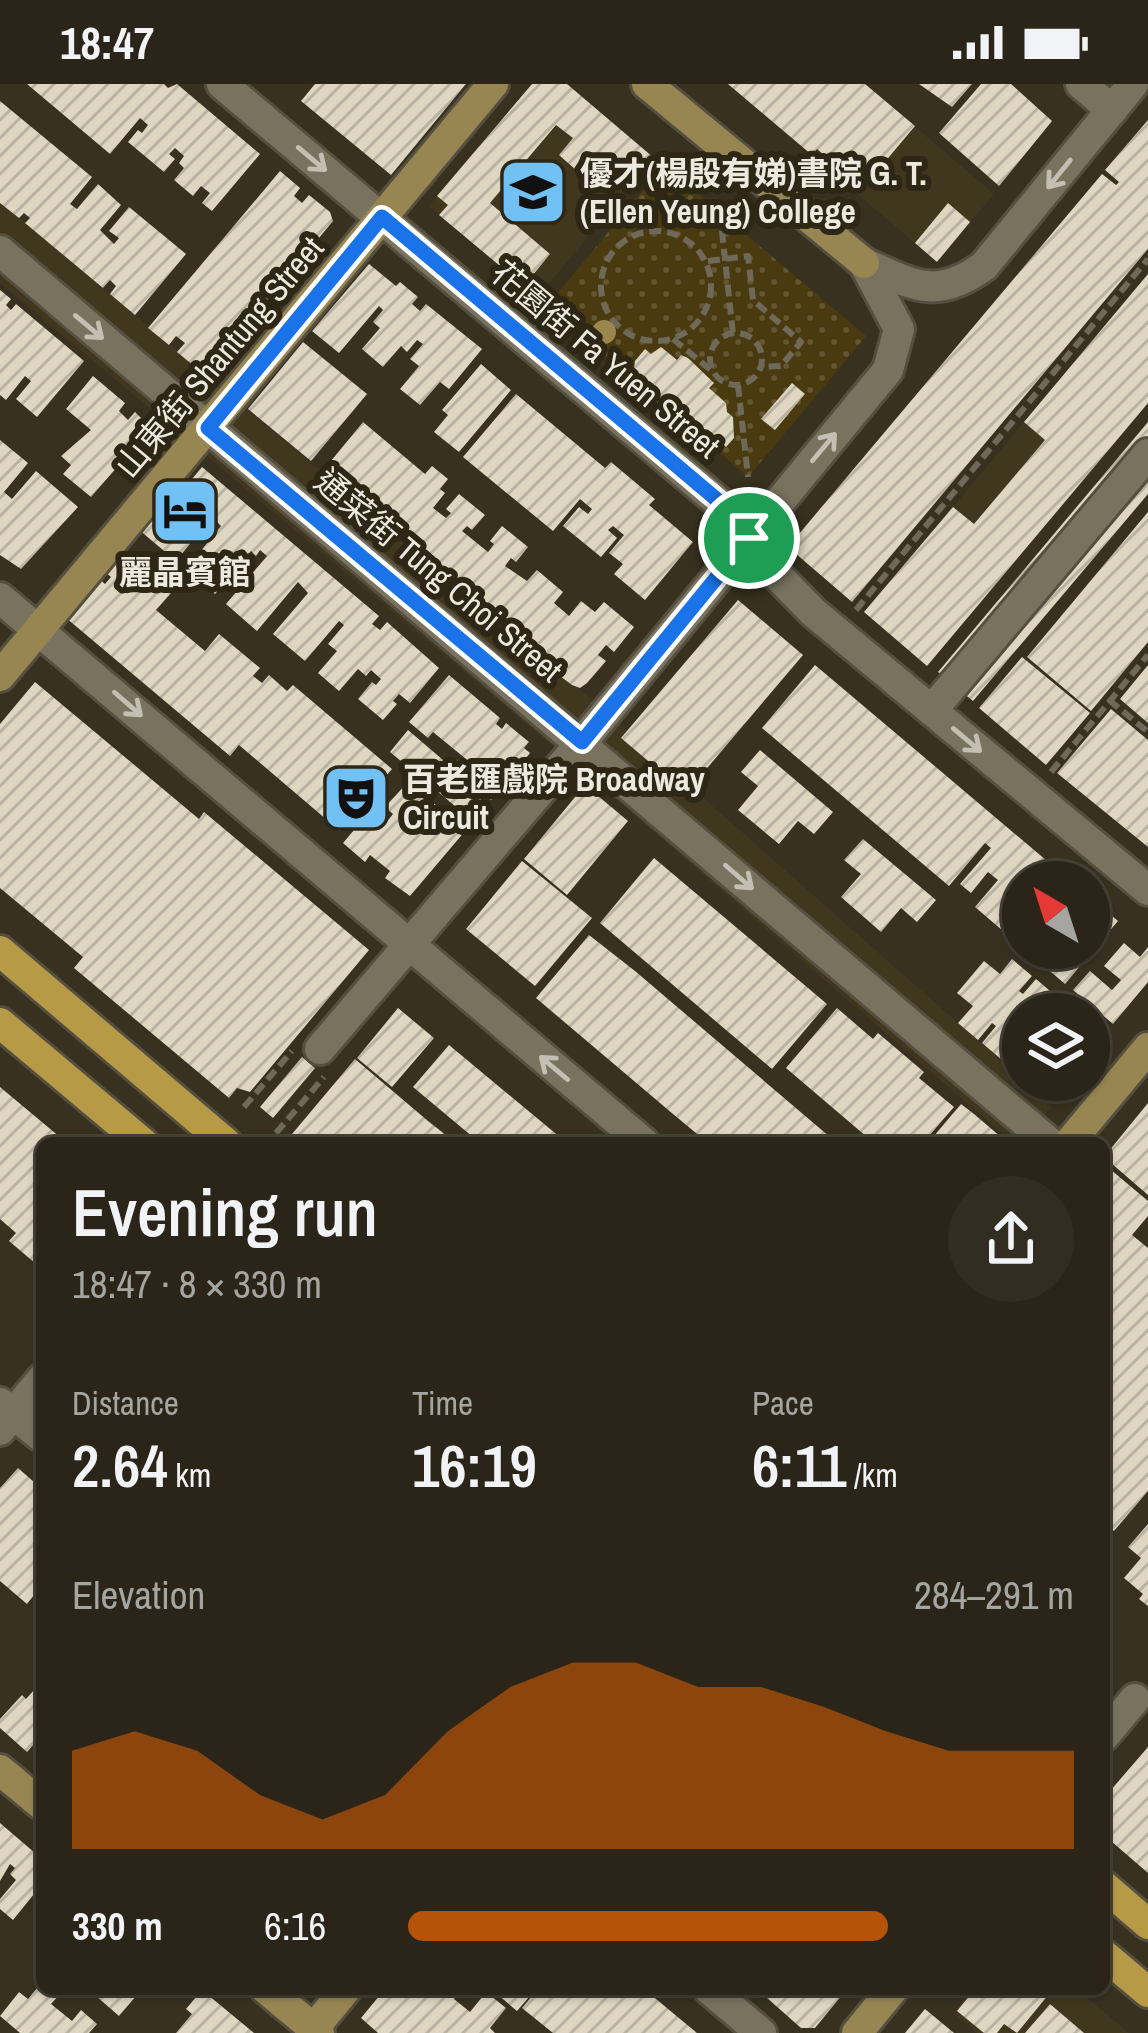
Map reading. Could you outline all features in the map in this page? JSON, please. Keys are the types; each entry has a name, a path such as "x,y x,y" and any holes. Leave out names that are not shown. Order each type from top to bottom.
{"main road":[{"path":"0,951 219,1137"},
{"path":"0,1023 136,1137"},
{"path":"1110,1891 1148,1924"},
{"path":"1110,1960 1148,1992"}],"street":[{"name":"花園街 Fa Yuen Street","path":"222,84 728,509 774,572 813,612 1148,890"},
{"name":"山東街 Shantung Street","path":"0,676 493,84"},
{"path":"647,84 864,263 918,287 943,287 984,266 1133,84"},
{"path":"1081,84 1112,110"},
{"name":"通菜街 Tung Choi Street","path":"0,251 1043,1137"},
{"path":"320,1049 582,742 888,370 899,329 864,263"},
{"path":"932,710 1148,454"},
{"path":"0,598 637,1137"},
{"path":"1074,1137 1148,1048"},
{"path":"36,1385 4,1416 36,1434"},
{"path":"1110,1729 1136,1699"},
{"path":"0,1770 36,1794"},
{"path":"273,1995 314,2032 342,1995"},
{"path":"716,1995 761,2033"},
{"path":"857,2033 888,1995"}],"path":[{"path":"720,213 733,334"},
{"path":"655,230 685,238 706,261 711,276 707,308 687,332 673,339 641,340 615,324 601,296 604,265 625,240 655,230"},
{"path":"706,261 748,256 753,300 801,342 781,366 760,367"},
{"path":"854,613 1148,259"},
{"path":"673,339 712,372 728,384 738,385 756,376 762,357 752,339 733,334 716,343 712,372"},
{"path":"738,385 748,477"},
{"path":"1048,775 1148,655"},
{"path":"1109,700 1148,732"},
{"path":"244,1107 320,1049"},
{"path":"276,1133 320,1049"}],"shaded area":[{"name":"優才(楊殷有娣)書院 G. T. (Ellen Yeung) College","path":"532,84 567,84 655,158 537,297 429,206"},
{"path":"728,84 865,84 994,194 970,222 947,204 915,243"},
{"path":"664,165 866,336 748,477 547,306"},
{"path":"0,201 598,705 1002,1062 1002,1101 1046,1101 1052,1106 1028,1137 1006,1137 618,801 0,283"},
{"path":"1024,422 1087,475 1016,560 953,507"},
{"path":"968,1995 1084,1995 1129,2033 977,2033 953,2013"}],"building":[{"path":"27,84 164,84 168,88 177,84 260,154 212,211 202,203 210,193 201,186 193,196 174,180 184,168 179,163 184,156 175,148 169,154 175,159 164,172 128,142 148,125 140,118 110,154"},
{"path":"315,84 466,84 391,175 301,101"},
{"name":"優才(楊殷有娣)書院 G. T. (Ellen Yeung) College","path":"532,84 567,84 654,158 630,187 598,160 584,177 559,155 573,138 556,125 490,203 550,254 524,286 439,215 448,205 437,196"},
{"path":"728,84 865,84 915,126 863,188 817,149 812,155"},
{"path":"919,84 972,84 952,107"},
{"path":"981,84 1011,84 1052,121 999,186 939,133"},
{"path":"0,101 92,177 70,204 77,209 98,184 121,205 100,230 114,244 119,238 109,231 129,207 186,254 135,315 110,294 116,286 110,280 103,288 25,223 30,218 24,213 19,218 0,203"},
{"path":"1148,120 1148,249 852,602 788,547 1102,174 1116,185 1119,182 1105,170"},
{"path":"280,171 300,188 294,196 302,203 309,195 330,212 333,221 266,302 261,297 256,303 261,308 233,342 229,339 224,344 228,348 211,370 200,371 177,352 185,343 176,336 169,345 148,328"},
{"path":"948,203 970,222 937,262 915,243"},
{"path":"369,264 418,297 412,304 420,311 426,304 482,349 449,389 440,382 420,405 400,389 419,366 410,359 423,344 417,340 407,352 401,346 383,367 362,349 380,328 373,322 383,310 379,306 339,353 312,331"},
{"path":"1148,274 1148,403 927,666 864,612 953,507 974,524 1045,440 1024,422"},
{"path":"0,290 11,299 6,305 11,310 16,304 84,361 37,417 16,399 31,381 25,376 6,400 0,395"},
{"path":"303,342 367,394 311,461 248,409"},
{"path":"661,347 677,360 681,355 688,358 714,383 709,388 733,417 734,438 726,447 683,416 679,421 633,375 635,361 645,349 651,354"},
{"path":"481,364 511,390 459,452 434,432 448,415 442,410"},
{"path":"93,376 125,403 119,411 128,420 135,412 151,428 91,497 63,474 71,465 61,456 91,430 66,409"},
{"path":"792,383 805,394 775,430 761,419"},
{"path":"516,394 605,468 611,462 655,499 649,505 693,542 645,600 614,574 623,564 609,553 624,535 613,526 608,530 617,538 601,557 563,526 579,507 588,514 592,509 580,499 553,531 463,457"},
{"path":"363,422 425,474 432,466 448,479 440,489 445,493 433,508 446,518 451,513 446,509 459,494 485,515 472,530 467,526 462,531 488,552 502,526 528,547 516,562 511,558 505,566 527,581 537,570 563,592 554,603 569,616 581,601 595,612 604,602 634,627 614,652 606,645 598,655 606,661 587,683 580,688 560,676 566,669 559,664 554,671 530,651 536,643 492,606 484,615 401,547 409,538 387,520 380,529 317,478"},
{"path":"1148,422 1148,444 949,681 938,672"},
{"path":"0,440 28,463 4,492 12,499 36,471 78,507 21,569 0,555"},
{"path":"202,467 379,616 372,624 380,630 387,622 439,668 410,703 399,694 383,720 358,699 372,682 376,685 381,679 371,670 366,676 358,669 339,691 318,673 337,651 328,644 344,625 339,621 305,661 273,634 308,593 298,582 257,631 226,604 267,556 260,550 256,556 251,551 215,594 186,569 221,526 217,522 202,540 197,535 176,561 138,529 154,510 161,516"},
{"path":"1148,472 1148,494 973,701 963,693"},
{"path":"1148,512 1148,642 1091,711 1027,657"},
{"path":"121,550 171,593 156,610 205,651 219,634 260,668 253,676 262,683 269,675 287,691 293,685 392,769 340,831 239,745 230,756 65,617 98,578 105,584 111,577 104,571"},
{"path":"738,600 803,655 686,793 621,738"},
{"path":"1022,657 1090,713 1046,765 979,708"},
{"path":"815,665 1047,861 1002,861 1002,930 975,907 998,880 988,872 971,893 960,884 991,848 985,843 949,886 762,728"},
{"path":"1148,665 1148,723 1120,699"},
{"path":"449,675 500,718 496,724 502,729 506,723 529,742 524,748 530,753 509,779 503,774 498,780 503,784 491,800 485,794 467,816 390,752 408,730 450,766 456,759 462,764 466,759 433,732 428,738 409,722"},
{"path":"35,682 199,819 204,812 369,950 250,1092 237,1088 229,1098 74,968 83,957 0,888 0,724"},
{"path":"1111,709 1148,740 1148,847 1057,773"},
{"path":"760,750 833,812 814,834 798,821 779,844 738,810 758,786 741,772"},
{"path":"408,782 466,830 410,896 385,878 390,871 370,855 365,862 343,843 371,810 386,823 393,814 385,807"},
{"path":"585,785 628,821 567,895 524,859"},
{"path":"863,839 936,900 917,922 901,908 881,932 841,897 861,874 844,860"},
{"path":"654,858 827,1004 772,1069 600,923"},
{"path":"522,861 592,918 535,986 466,929"},
{"path":"589,935 830,1137 701,1137 536,998"},
{"path":"1124,943 1140,957 1148,947 1148,982 1113,1024 1110,993 1073,990 1090,971 1112,990 1121,980 1108,969"},
{"path":"984,961 1000,974 1004,969 1024,969 1032,976 1022,993 1002,993 1002,1060 982,1043 996,1026 992,1023 978,1040 958,1023 973,1006 957,993"},
{"path":"1047,969 1078,969 1065,984"},
{"path":"1036,979 1052,993 1024,993"},
{"path":"398,1008 434,1038 392,1087 357,1058"},
{"path":"837,1008 873,1039 878,1033 924,1072 919,1078 954,1107 928,1137 867,1137 786,1068"},
{"path":"449,1045 560,1137 473,1137 413,1087"},
{"path":"302,1057 315,1068 273,1118 260,1107"},
{"path":"355,1059 448,1137 290,1137"},
{"path":"0,1087 60,1137 36,1137 36,1264 9,1241 16,1233 0,1219"},
{"path":"1148,1103 1148,1195 1110,1162 1110,1150"},
{"path":"961,1104 1001,1137 933,1137"},
{"path":"1110,1169 1148,1201 1148,1216 1132,1235 1148,1248 1148,1491 1114,1531 1110,1527"},
{"path":"18,1468 36,1484 36,1595 27,1604 0,1581 0,1488"},
{"path":"1148,1524 1148,1606 1139,1599 1143,1594 1124,1578 1141,1558 1128,1547"},
{"path":"36,1688 36,1742 27,1752 0,1728 0,1719 22,1695 26,1699"},
{"path":"1148,1747 1148,1873 1110,1840 1110,1791"},
{"path":"0,1823 36,1854 36,1896 13,1920 0,1909 0,1899 16,1880 10,1874 15,1868 10,1864 0,1881"},
{"path":"36,1989 36,1995 59,1995 51,2004 72,2021 81,2010 97,2024 89,2033 20,2033 0,2016 19,1992 28,1999"},
{"path":"95,1995 137,1995 119,2016"},
{"path":"198,1995 208,1995 254,2033 176,2033 192,2014 186,2009"},
{"path":"380,1995 457,1995 454,1999 470,2012 484,1995 490,1995 506,2008 490,2028 495,2033 378,2033 361,2018"},
{"path":"498,1995 531,1995 517,2011"},
{"path":"533,1995 651,1995 697,2033 553,2033 522,2008"},
{"path":"764,1995 842,1995 815,2028 801,2028"},
{"path":"970,1995 1048,1995 1017,2033 1004,2024 997,2033 984,2033 957,2011"},
{"path":"1050,2004 1084,2033 1025,2033"},
{"path":"925,2009 954,2033 905,2033"}],"place":[{"name":"優才(楊殷有娣)書院 G. T. (Ellen Yeung) College","path":"533,192"},
{"name":"麗晶賓館","path":"185,511"},
{"name":"百老匯戲院 Broadway Circuit","path":"356,798"}],"route":[{"path":"382,217 728,509 749,538 582,742 208,428 382,217"}]}
